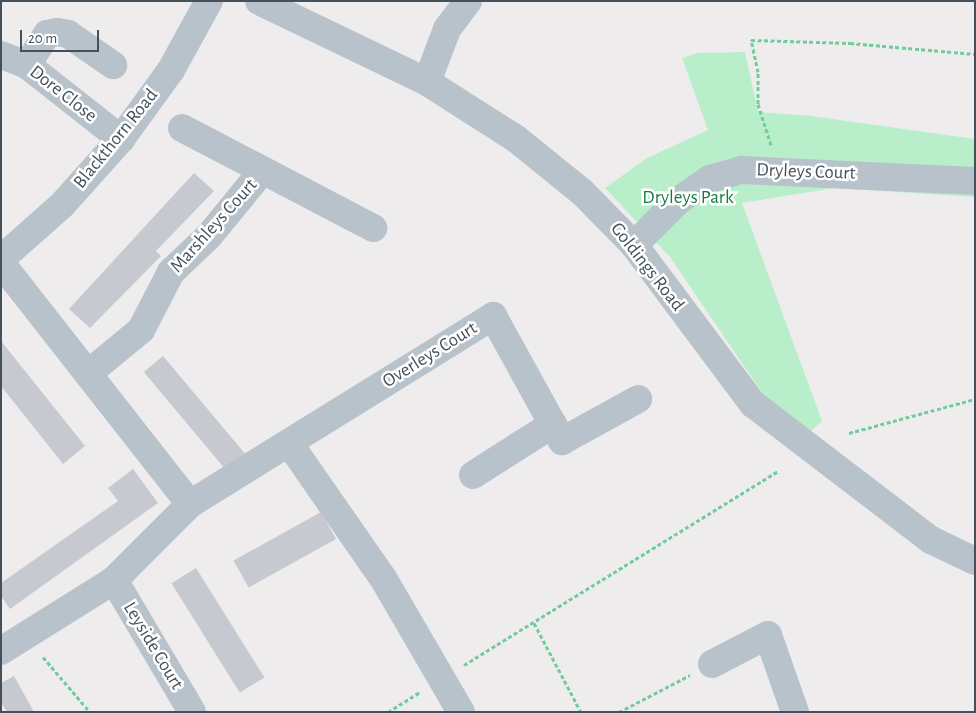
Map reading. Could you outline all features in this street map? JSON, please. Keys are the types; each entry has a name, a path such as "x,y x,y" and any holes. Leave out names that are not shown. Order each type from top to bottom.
{"street":[{"name":"Blackthorn Road","path":"1,259 62,205 121,138 171,70 209,1"},
{"name":"Goldings Road","path":"259,1 428,82 515,138 582,192 634,245 753,404 931,540 975,561"},
{"path":"428,82 447,29 462,3"},
{"path":"27,65 47,34 57,32 68,34 113,65"},
{"name":"Dore Close","path":"1,55 27,65 121,138"},
{"name":"Marshleys Court","path":"182,128 373,228"},
{"name":"Dryleys Court","path":"634,245 678,200 710,179 742,170 778,168 975,181"},
{"name":"Marshleys Court","path":"90,372 140,330 170,272 209,236 263,170"},
{"path":"1,263 90,372 190,504"},
{"name":"Overleys Court","path":"190,504 493,316 562,441 638,399"},
{"path":"473,475 553,424"},
{"path":"289,443 383,578 462,712"},
{"name":"Leyside Court","path":"1,651 114,580 190,504"},
{"name":"Leyside Court","path":"114,580 192,712"},
{"path":"712,664 768,635 795,712"}],"path":[{"path":"778,168 758,104 758,72 751,40 850,43 975,54"},
{"path":"849,433 975,399"},
{"path":"388,712 778,471"},
{"path":"534,623 581,712"},
{"path":"25,635 90,712"},
{"path":"619,712 712,664"}],"green space":[{"name":"Dryleys Park","path":"745,52 758,112 811,116 975,139 975,197 834,188 742,203 822,421 810,432 765,397 670,257 605,188 647,158 708,130 682,58 698,53"}],"building":[{"path":"194,173 214,191 156,251 161,256 90,328 69,309"},
{"path":"1,341 85,446 63,464 1,386"},
{"path":"163,356 247,456 228,472 144,372"},
{"path":"133,469 158,503 10,609 1,596 1,583 118,501 108,488"},
{"path":"321,512 336,539 249,588 234,560"},
{"path":"196,568 264,677 240,693 171,583"},
{"path":"14,676 34,712 7,712 1,702 1,683"}]}
